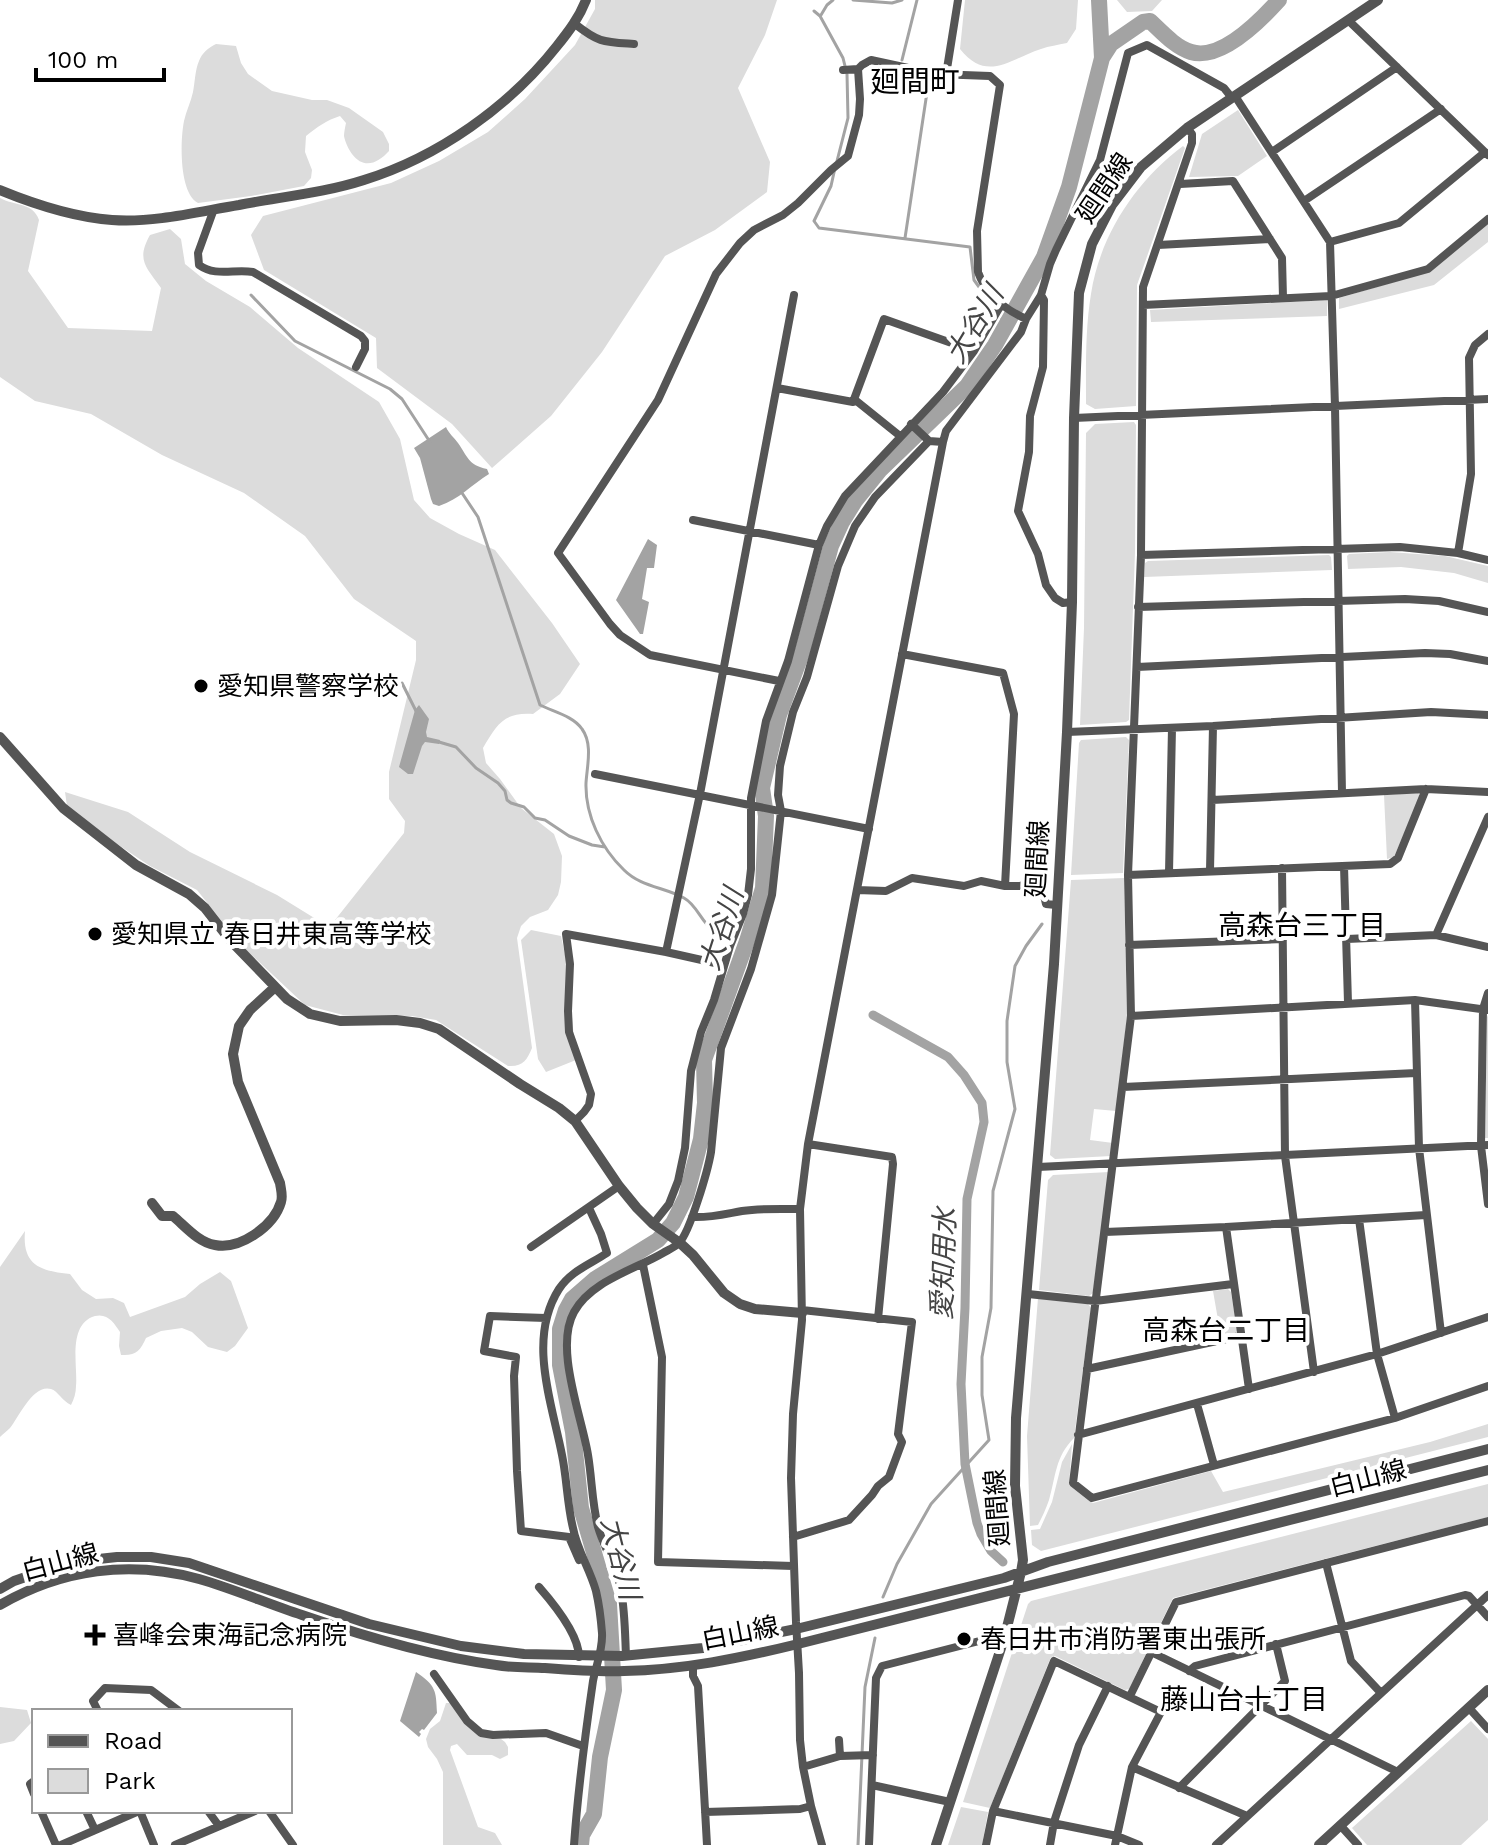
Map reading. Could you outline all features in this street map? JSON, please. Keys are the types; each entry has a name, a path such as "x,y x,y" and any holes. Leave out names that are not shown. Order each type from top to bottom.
{"street":[{"path":"0,190 84,216 136,221 336,188 365,180 442,145 513,93 539,68 575,24 586,0"},
{"path":"946,75 958,0"},
{"name":"廻間線","path":"936,1845 1004,1639 1023,1560 1015,1486 1016,1418 1054,964 1067,732 1079,293 1092,244 1112,205 1141,167 1187,128 1378,0"},
{"path":"1330,242 1399,223 1486,153 1349,21"},
{"path":"575,24 592,38 634,44"},
{"path":"822,1845 811,1806 800,1740 793,1566 792,1445 802,1312 800,1209 808,1144 946,431 1021,332 1022,318 1041,295 1050,264 1100,160 1128,53 1147,45 1227,90 1234,97 1330,242 1342,793"},
{"path":"779,681 650,655 620,635 610,624 558,553 658,400 716,274 754,230 783,215 848,156 860,99 850,70 871,60 936,74 990,76 1000,85 976,246 980,278 1001,305 1022,318"},
{"path":"1272,152 1397,67"},
{"path":"1304,201 1441,109"},
{"path":"1187,128 1192,134 1192,143 1143,287 1141,555 1128,875 1131,1016 1073,1483 1092,1498 1395,1418 1488,1386"},
{"path":"1180,184 1233,181 1282,258 1283,298"},
{"path":"214,209 198,253 199,265 209,272 253,272 361,336 365,349 356,367"},
{"path":"1143,305 1331,296 1428,269 1488,219"},
{"path":"1158,245 1270,239"},
{"path":"666,952 700,794 794,295"},
{"path":"1041,295 1044,300 1043,367 1030,416 1029,452 1018,511 1038,554 1046,585 1055,598 1063,603 1072,602"},
{"path":"655,1225 669,1204 678,1181 685,1148 691,1071 701,1032 748,895 751,805 766,721 788,661 819,545 845,496 943,392 974,351 1001,305"},
{"path":"777,388 853,402 884,319 974,351"},
{"path":"1458,553 1471,474 1469,358 1475,345 1488,334"},
{"path":"854,399 900,436"},
{"path":"1074,418 1488,399"},
{"path":"911,424 929,441 943,442"},
{"path":"624,1656 625,1619 620,1587 599,1529 588,1455 571,1381 567,1337 571,1316 592,1290 680,1243 692,1217 711,1152 721,1048 751,969 772,895 779,810 778,782 786,737 845,546 875,497 929,441"},
{"path":"693,520 819,545"},
{"path":"1141,555 1400,547 1458,553 1488,560"},
{"path":"1138,607 1416,599 1488,612"},
{"path":"1137,667 1425,653 1488,661"},
{"path":"902,654 1003,673 1014,714 1005,886"},
{"path":"1067,732 1431,712 1488,715"},
{"path":"1210,871 1213,726"},
{"path":"1169,873 1172,728"},
{"path":"0,737 63,808 136,865 189,894 205,908 230,940 287,999 310,1014 340,1021 396,1020 439,1029 559,1108 575,1121 619,1186 655,1225 693,1255 724,1293 740,1304 755,1309 912,1322 898,1434 902,1442 891,1474 849,1520 793,1537"},
{"path":"595,774 869,829"},
{"path":"1128,875 1390,864 1398,858 1426,789"},
{"path":"1212,800 1426,789 1488,792"},
{"path":"1436,935 1488,817"},
{"path":"1344,866 1348,1003"},
{"path":"1282,868 1285,1156 1314,1372"},
{"path":"857,890 886,891 912,878 964,886 981,881 1005,886 1037,881 1041,882 1046,904 1056,905"},
{"path":"575,1121 589,1105 591,1094 569,1032 570,964 566,934 724,965"},
{"path":"1347,939 1436,935 1488,947"},
{"path":"1129,945 1283,939"},
{"path":"152,1203 162,1216 173,1216 200,1240 215,1245 242,1241 276,1215 283,1199 280,1183 238,1082 233,1054 239,1026 250,1010 274,988"},
{"path":"1488,993 1485,1145 1488,1204"},
{"path":"1131,1016 1415,1000 1486,1009"},
{"path":"1415,1000 1419,1148 1441,1333"},
{"path":"1123,1087 1416,1073"},
{"path":"808,1144 892,1157 878,1319"},
{"path":"1038,1167 1485,1145"},
{"path":"531,1247 619,1186"},
{"path":"574,1845 583,1746 602,1633 596,1592 573,1530 563,1458 547,1388 544,1350 546,1318 568,1277 607,1253 589,1208"},
{"path":"692,1217 800,1209"},
{"path":"1105,1232 1426,1215"},
{"path":"1359,1219 1377,1354 1395,1418"},
{"path":"1226,1227 1249,1389"},
{"path":"643,1265 662,1357 658,1562 793,1566"},
{"path":"1028,1294 1095,1301 1233,1284"},
{"path":"546,1318 490,1316 484,1351 516,1357 514,1376 521,1531 569,1537 581,1565 589,1573"},
{"path":"1078,1435 1377,1354 1488,1317"},
{"path":"1087,1369 1240,1336"},
{"path":"1197,1404 1214,1465"},
{"name":"白山線","path":"0,1589 35,1573 80,1561 151,1557 189,1563 354,1619 415,1636 492,1651 579,1657 624,1656 703,1648 796,1629 1488,1449"},
{"name":"白山線","path":"0,1605 20,1593 82,1573 154,1569 199,1579 316,1620 412,1649 498,1666 620,1671 693,1665 798,1644 1488,1470"},
{"path":"1130,1696 1176,1602 1488,1521"},
{"path":"1326,1563 1351,1661 1381,1693"},
{"path":"539,1587 556,1607 578,1647 579,1657"},
{"path":"1189,1671 1195,1666 1465,1595 1488,1617"},
{"path":"1216,1845 1488,1595"},
{"path":"869,1845 872,1785 866,1755 876,1678 882,1666 991,1638 1004,1639"},
{"path":"1179,1788 1285,1681 1276,1644"},
{"path":"1151,1652 1398,1772"},
{"path":"986,1845 993,1811 1054,1661 1161,1712 1132,1767 1116,1840"},
{"path":"693,1665 693,1676 698,1686 707,1845"},
{"path":"434,1674 467,1721 481,1733 540,1732 583,1746"},
{"path":"1050,1845 1054,1822 1079,1745 1108,1686"},
{"path":"97,1709 93,1701 105,1688 151,1690 176,1709"},
{"path":"1319,1845 1488,1690"},
{"path":"1469,1708 1488,1729"},
{"path":"839,1740 840,1756"},
{"path":"803,1767 840,1756 866,1755"},
{"path":"1132,1767 1247,1816"},
{"path":"872,1785 950,1802"},
{"path":"705,1812 811,1806"},
{"path":"993,1811 1054,1822 1139,1845"},
{"path":"42,1813 58,1845 135,1813"},
{"path":"87,1813 95,1830"},
{"path":"141,1813 154,1845"},
{"path":"209,1813 219,1826"},
{"path":"175,1845 250,1813"},
{"path":"270,1813 293,1845"},
{"path":"1340,1825 1358,1845"}],"green space":[{"path":"595,0 777,0 765,35 738,88 770,162 767,192 715,230 665,256 602,352 551,416 492,468 452,424 377,368 376,338 264,270 251,235 263,216 391,183 439,161 488,132 525,99 575,45 595,9"},
{"path":"965,0 1078,0 1076,29 1067,43 1044,48 999,66 980,65 960,49"},
{"path":"1117,0 1162,0 1152,11 1127,12"},
{"path":"216,44 236,46 248,74 272,91 312,100 327,100 349,108 383,132 389,151 371,163 361,162 346,143 346,123 340,116 306,136 305,152 312,170 311,178 304,186 198,203 187,189 184,178 183,130 199,61"},
{"path":"1238,110 1267,156 1238,176 1189,177 1202,134"},
{"path":"1183,146 1185,148 1137,285 1136,406 1095,409 1086,404 1087,335 1091,294 1103,251 1112,230 1136,193"},
{"path":"0,198 28,207 36,214 39,220 28,271 68,328 152,331 161,288 145,263 144,251 150,235 170,229 181,239 185,264 206,281 250,307 298,348 379,402 400,439 414,500 430,518 495,550 580,664 560,694 533,714 515,715 502,721 483,748 486,763 521,808 554,834 562,856 558,895 548,910 530,917 521,926 517,938 532,1048 521,1064 508,1066 436,1020 412,1016 343,1015 305,1005 241,945 197,890 150,866 67,806 65,792 128,812 190,852 277,895 324,924 335,920 404,833 405,821 389,799 389,772 416,660 416,641 354,599 305,536 244,493 162,455 91,414 35,401 0,377"},
{"path":"1488,223 1488,242 1434,285 1339,309 1339,298 1428,272"},
{"path":"1327,300 1327,316 1151,322 1150,310"},
{"path":"1134,422 1135,552 1129,720 1080,725 1086,433 1095,424"},
{"path":"1390,552 1445,556 1488,566 1488,583 1454,573 1401,567 1348,569 1349,554"},
{"path":"1329,555 1332,570 1144,577 1145,563 1148,561"},
{"path":"1126,737 1129,740 1123,873 1071,875 1079,743 1081,740"},
{"path":"1418,793 1420,796 1394,857 1387,859 1384,795"},
{"path":"1124,878 1127,1017 1116,1111 1094,1109 1090,1140 1113,1143 1111,1156 1055,1159 1050,1155 1071,880"},
{"path":"531,930 561,936 567,964 576,1060 546,1072 538,1059 521,940"},
{"path":"1487,1017 1488,1138 1485,1138"},
{"path":"1109,1172 1093,1293 1089,1296 1039,1290 1048,1180 1053,1175"},
{"path":"25,1231 27,1252 35,1264 50,1271 70,1274 82,1290 96,1299 113,1298 124,1303 130,1317 185,1297 220,1272 231,1281 248,1328 227,1352 208,1347 192,1332 182,1328 161,1331 146,1338 137,1352 121,1355 120,1332 107,1317 95,1316 80,1328 77,1337 76,1389 71,1405 51,1389 38,1391 0,1437 0,1267"},
{"path":"1228,1289 1237,1331 1234,1335 1221,1337 1213,1291"},
{"path":"1038,1298 1088,1304 1091,1308 1074,1438 1057,1467 1049,1500 1038,1525 1030,1526 1027,1436"},
{"path":"1488,1424 1488,1437 1041,1551 1032,1545 1031,1530 1040,1529 1052,1502 1062,1462 1072,1444 1069,1485 1093,1503 1211,1471 1223,1492 1430,1442"},
{"path":"1488,1484 1488,1517 1173,1598 1129,1689 1125,1690 1055,1656 1051,1657 990,1808 963,1802 1031,1601"},
{"path":"446,1703 451,1703 483,1736 501,1739 508,1747 508,1755 500,1759 492,1755 467,1755 457,1744 450,1750 478,1827 495,1833 502,1845 443,1845 443,1772 426,1739 430,1729 440,1721"},
{"path":"0,1707 27,1710 31,1723 14,1741 0,1744"},
{"path":"1471,1721 1488,1739 1488,1820 1461,1845 1367,1845 1352,1828"},
{"path":"961,1807 988,1812 982,1845 948,1845"}],"shaded area":[{"path":"446,427 469,460 487,469 489,474 439,506 433,504 420,458 414,448"},
{"path":"648,539 657,545 654,568 647,568 642,599 649,602 643,634 640,634 616,600"},
{"path":"419,705 429,719 427,737 440,740 439,744 425,742 413,774 408,774 399,767"},
{"path":"416,1672 434,1689 437,1713 419,1732 419,1737 400,1721"}],"waterway":[{"path":"821,15 833,0"},
{"path":"853,0 892,3 902,0"},
{"path":"902,60 917,0"},
{"name":"大谷川","path":"581,1845 582,1835 594,1814 600,1757 614,1690 609,1604 581,1508 573,1432 560,1365 560,1329 572,1299 595,1279 658,1240 673,1223 686,1197 701,1139 705,1103 704,1060 763,888 766,816 762,788 779,715 802,653 831,546 855,501 880,470 967,386 995,345 1044,257 1069,187 1102,58 1099,0"},
{"path":"1102,58 1111,44 1143,22 1150,21 1185,50 1215,51 1239,37 1279,0"},
{"path":"814,11 820,16 843,58 847,74 848,118 837,161"},
{"path":"898,73 929,79 905,238"},
{"path":"835,168 831,186 814,221 819,228 970,247 974,280 995,309"},
{"path":"251,295 295,341 390,389 402,399 430,442"},
{"name":"大谷川","path":"1002,319 1006,325"},
{"path":"462,493 478,517 540,705 574,721 585,735 588,755 586,795 602,841 631,876 684,898 709,927 730,936"},
{"path":"402,683 416,711"},
{"path":"439,742 456,747 476,768 498,783 511,803 524,807 535,818 545,820 569,836 605,847"},
{"path":"883,1597 897,1564 931,1504 989,1440 982,1395 982,1357 991,1308 993,1191 1015,1109 1007,1062 1007,1021 1015,966 1042,924"},
{"name":"愛知用水","path":"873,1015 948,1057 982,1103 984,1122 967,1199 961,1384 965,1464 977,1523 991,1551 1003,1562"},
{"path":"858,1845 865,1687 875,1638"}],"place":[{"name":"愛知県警察学校","path":"201,686"},
{"name":"愛知県立 春日井東高等学校","path":"95,934"},
{"name":"喜峰会東海記念病院","path":"95,1635"},
{"name":"春日井市消防署東出張所","path":"964,1639"}],"district":[{"name":"廻間町","path":"915,82"},
{"name":"高森台三丁目","path":"1302,925"},
{"name":"高森台二丁目","path":"1226,1330"},
{"name":"藤山台十丁目","path":"1244,1699"}]}
